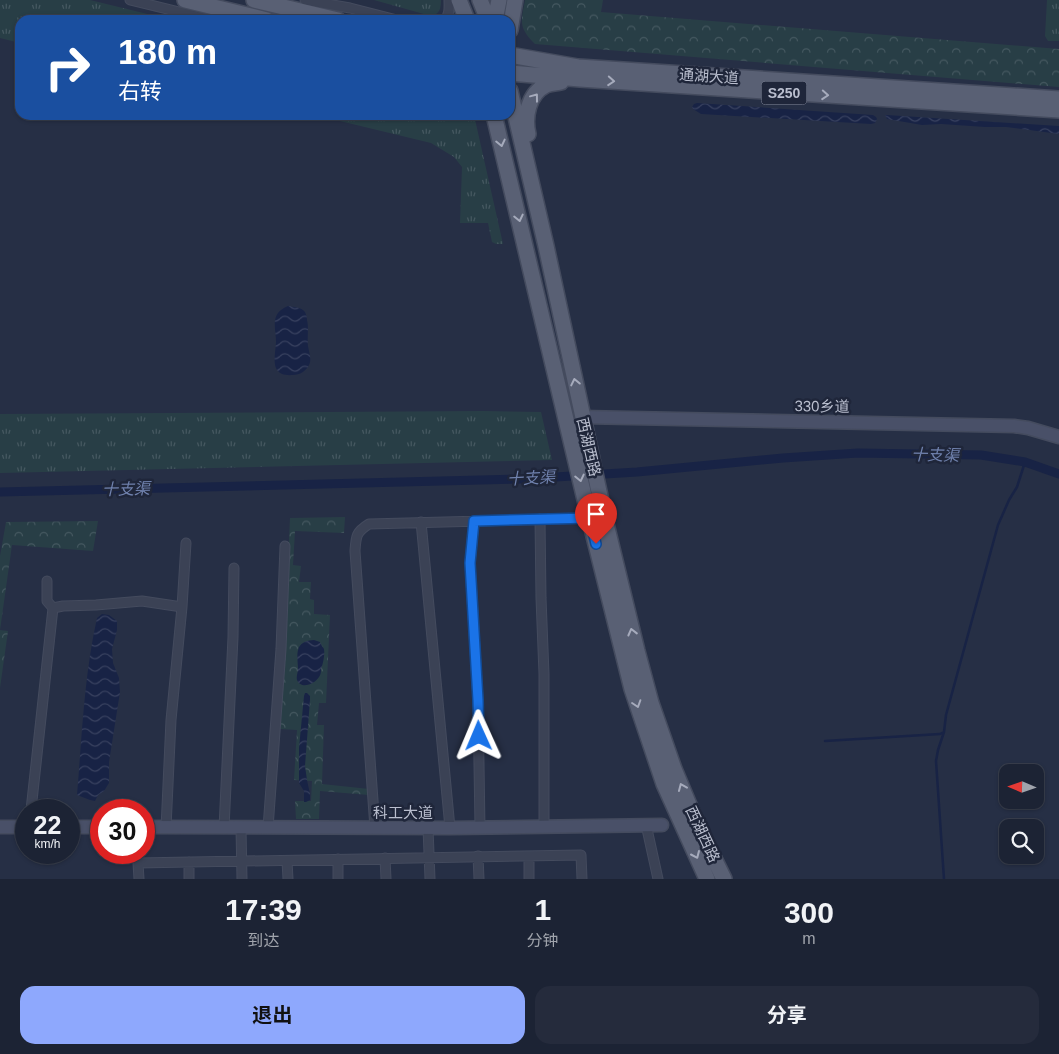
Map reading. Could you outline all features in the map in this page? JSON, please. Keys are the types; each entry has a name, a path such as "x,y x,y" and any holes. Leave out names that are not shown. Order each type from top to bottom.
{"main road":[{"path":"185,0 239,15"},
{"path":"254,0 317,15"},
{"path":"459,0 465,15"},
{"path":"480,0 486,15"},
{"path":"496,15 499,0"},
{"path":"513,15 516,0"},
{"name":"通湖大道","path":"515,56 578,67 1059,99"},
{"name":"通湖大道","path":"515,73 1059,110"},
{"path":"546,246 544,215 526,125 526,113 530,102 542,87 548,84 580,79"},
{"name":"西湖西路","path":"515,113 546,246 582,417 651,703 674,770 697,824 724,879"},
{"name":"西湖西路","path":"495,120 632,689 664,784 707,879"}],"street":[{"path":"130,0 192,15"},
{"path":"305,0 377,15"},
{"path":"448,15 449,0"},
{"name":"330乡道","path":"582,417 1014,426 1059,437"},
{"path":"375,828 356,561 356,538 360,530 369,524 540,519 588,511"},
{"path":"540,519 544,674 544,827"},
{"path":"474,521 470,563 478,700 480,828"},
{"path":"420,522 450,828"},
{"path":"166,828 170,720 182,607 186,543"},
{"path":"268,828 281,649 285,546"},
{"path":"224,828 233,637 234,568"},
{"path":"32,799 53,608 47,601 46,581"},
{"path":"53,608 142,601 182,607"},
{"name":"科工大道","path":"155,828 480,828 662,825"},
{"path":"0,827 15,827"},
{"path":"241,828 242,879"},
{"path":"428,828 430,879"},
{"path":"648,829 658,879"},
{"path":"139,879 138,863 581,855 582,879"},
{"path":"478,856 479,879"},
{"path":"529,856 529,879"},
{"path":"385,858 386,879"},
{"path":"338,859 338,879"},
{"path":"287,860 288,879"},
{"path":"189,862 189,879"}],"green space":[{"path":"0,0 90,0 152,15 15,15 15,42 0,38"},
{"path":"374,0 441,0 438,12 434,15 427,15"},
{"path":"525,0 603,0 601,12 1059,49 1059,87 535,44 526,33 522,24"},
{"path":"1047,0 1059,0 1059,41 1048,41 1045,36"},
{"path":"336,120 475,120 503,244 492,242 488,223 460,223 462,167 454,157 431,143"},
{"path":"541,412 552,460 0,473 0,414"},
{"path":"345,517 344,533 295,531 293,565 301,566 299,582 311,582 310,599 314,600 314,614 330,615 326,703 319,703 317,725 324,725 322,784 369,789 369,795 320,791 319,819 296,819 295,801 311,801 312,781 294,780 297,730 280,729 290,518"},
{"path":"98,521 93,551 12,545 0,630 0,556 6,522"},
{"path":"0,630 8,631 0,688"}],"water":[{"path":"697,103 873,115 877,119 875,123 871,124 701,114 692,107"},
{"path":"885,115 1059,126 1059,134 1006,127 922,125 887,119"},
{"path":"288,306 303,310 308,323 310,363 304,371 296,375 280,373 275,365 275,321 278,313"},
{"path":"102,614 109,615 117,621 117,630 112,649 113,663 119,678 120,692 109,762 109,783 96,799 90,800 77,795 84,706 97,618"},
{"path":"314,640 320,642 324,649 321,674 311,684 302,685 297,680 298,649 303,643"},
{"path":"305,693 310,696 305,766 310,800 304,802 304,791 299,783 299,748"}],"waterway":[{"name":"十支渠","path":"0,492 523,479 637,472 858,453 981,455 1025,462 1059,474"},
{"path":"825,741 940,734 944,732 946,715 998,525 1017,487 1025,462"},
{"path":"944,732 936,761 944,879"}],"route":[{"path":"479,736 470,563 474,521 590,518 596,544"}]}
